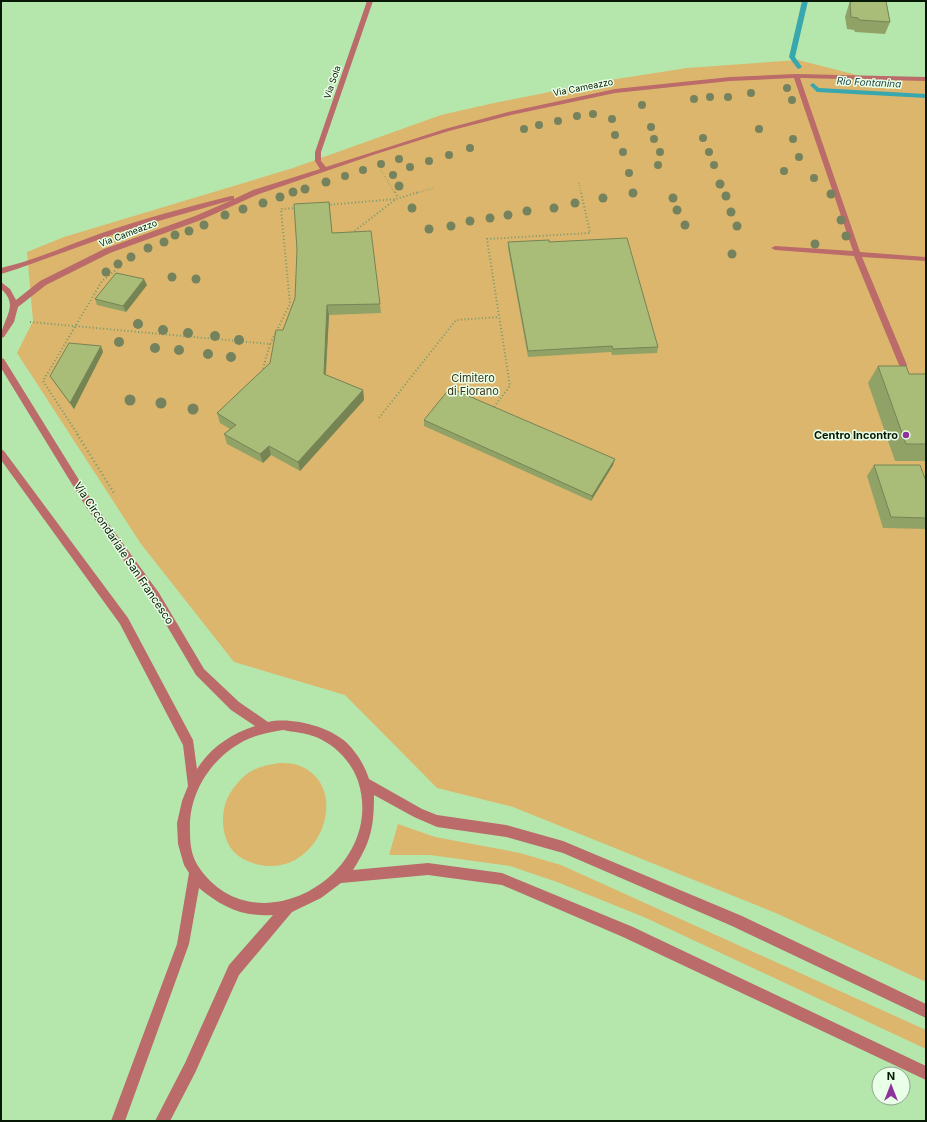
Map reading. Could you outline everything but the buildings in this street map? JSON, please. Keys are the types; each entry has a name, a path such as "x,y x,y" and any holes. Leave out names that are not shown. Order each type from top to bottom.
{"street":[{"name":"Via Sola","path":"324,168 318,161 318,152 370,1"},
{"name":"Via Cameazzo","path":"15,305 43,283 107,251 198,218 256,192 324,168 476,122 567,100 615,91 730,79 796,76 926,79"},
{"path":"796,76 857,253 903,365"},
{"name":"Via Cameazzo","path":"1,271 22,266 102,236 192,208 256,192"},
{"path":"774,248 926,259"},
{"path":"1,285 12,296 15,305 12,320 1,335"},
{"name":"Via Circondariale San Francesco","path":"1,361 89,504 155,596 200,672 235,706 267,728"},
{"path":"1,453 124,621 189,744 193,785"},
{"path":"283,726 299,726 314,730 329,736 352,756 360,769 366,784 369,800 369,816 365,832 354,859 339,877 324,890 306,900 288,907 261,910 235,905 212,892 195,873 188,857 185,845 183,821 186,802 193,785 205,767 224,748 237,739 267,728 283,726"},
{"path":"366,784 418,813 437,821 506,831 563,847 736,922 926,1011"},
{"path":"339,877 428,869 502,879 628,932 926,1073"},
{"path":"118,1121 183,944 195,873"},
{"path":"162,1121 190,1068 234,970 288,907"}],"path":[{"path":"380,167 397,198"},
{"path":"494,407 510,386 486,240 590,233 579,183"},
{"path":"320,206 397,198 434,188"},
{"path":"349,236 397,198"},
{"path":"260,378 270,344 290,304 281,209 304,207"},
{"path":"114,493 43,380 102,281 118,268"},
{"path":"379,418 456,320 499,317"},
{"path":"12,320 270,344"}],"green space":[{"name":"Cimitero di Fiorano","path":"798,60 861,76 926,78 926,982 778,914 513,807 437,788 345,695 234,662 141,544 17,353 33,321 27,252 64,237 293,168 441,115 610,80 687,68"},
{"path":"279,763 294,764 314,775 324,792 326,811 321,832 309,850 291,862 269,866 243,859 236,854 231,848 224,832 223,815 227,799 236,785 248,773 267,765"},
{"path":"398,824 435,837 520,853 561,865 926,1030 926,1049 646,918 557,882 510,866 430,855 389,855"}],"waterway":[{"name":"Rio Fontanina","path":"799,67 792,57 805,1"},
{"name":"Rio Fontanina","path":"813,85 817,90 926,96"}],"place":[{"name":"Centro Incontro","path":"906,435"}]}
